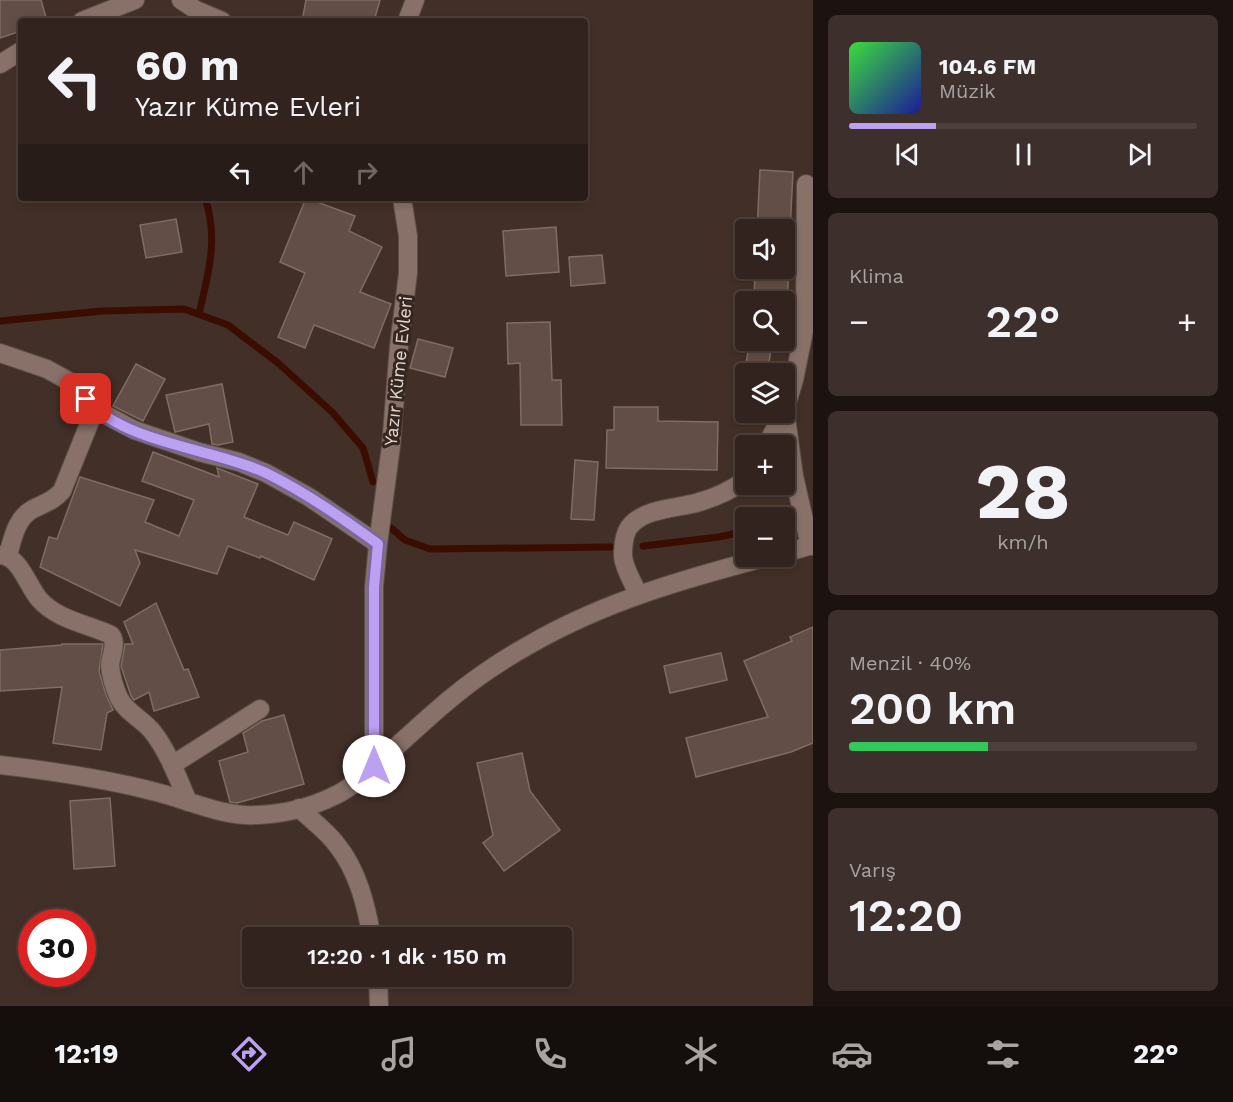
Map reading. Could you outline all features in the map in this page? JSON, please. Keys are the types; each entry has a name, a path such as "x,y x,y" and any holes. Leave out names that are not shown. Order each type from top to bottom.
{"street":[{"path":"90,18 135,0"},
{"path":"181,0 215,18"},
{"path":"408,18 415,0"},
{"path":"0,64 18,53"},
{"path":"795,375 804,326 806,184"},
{"name":"Yazır Küme Evleri","path":"374,766 374,587 408,273 408,236 402,201"},
{"path":"0,353 47,369 72,383 95,409 134,430 199,452 239,462 266,473 309,497 378,544"},
{"path":"95,409 62,491 55,500 24,516 17,525 4,555 18,566 34,593 48,608 114,638 111,673 120,699 125,707 142,720 153,733 172,765 188,802"},
{"path":"786,423 796,485 812,546 795,550"},
{"path":"638,594 623,556 625,534 631,524 646,515 721,494 735,487"},
{"path":"0,765 111,781 153,791 220,812 240,815 278,813 299,808 338,794 374,766 451,698 527,646 604,607 691,577 735,565"},
{"path":"172,765 260,709"},
{"path":"299,808 337,844 354,872 370,927"},
{"path":"378,987 379,1006"}],"building":[{"path":"0,0 41,0 46,18 18,18 18,32 0,38"},
{"path":"306,0 380,0 375,18 303,18"},
{"path":"760,170 793,172 791,219 758,219"},
{"path":"305,201 314,201 355,216 349,231 382,247 360,292 391,304 374,348 314,325 305,348 278,337 305,273 280,262"},
{"path":"176,219 182,252 146,258 140,225"},
{"path":"556,227 559,272 506,276 503,231"},
{"path":"602,255 605,283 571,286 569,257"},
{"path":"755,279 788,279 788,291 754,291"},
{"path":"550,322 552,380 561,380 562,425 521,425 520,363 508,364 507,323"},
{"path":"418,339 453,348 445,377 410,368"},
{"path":"748,351 771,351 769,363 746,363"},
{"path":"136,364 165,379 143,421 113,406"},
{"path":"222,384 233,442 212,444 209,424 175,432 166,395"},
{"path":"614,407 658,407 658,421 718,422 717,470 606,468 607,430 614,430"},
{"path":"153,452 219,477 217,468 258,484 244,517 288,535 294,522 332,539 314,580 261,556 260,558 228,546 217,574 135,550 140,563 120,606 40,567 49,537 57,539 80,477 154,500 145,522 179,536 194,500 142,481"},
{"path":"575,460 598,462 594,520 571,519"},
{"path":"156,603 184,670 188,669 199,697 154,711 149,692 134,700 131,696 121,666 125,644 133,644 124,622"},
{"path":"813,627 813,743 791,752 696,777 686,738 768,717 744,661 792,641 790,637"},
{"path":"62,644 103,644 99,671 113,710 107,713 101,750 53,743 62,687 0,691 0,650"},
{"path":"721,653 727,680 670,693 664,666"},
{"path":"284,715 304,784 237,803 230,802 219,761 248,752 243,733 262,721"},
{"path":"522,753 530,791 560,830 504,871 483,843 493,835 477,763"},
{"path":"110,798 115,866 74,869 70,801"}],"waterway":[{"path":"199,314 209,271 212,242 206,201"},
{"path":"0,321 102,311 184,309 228,325 278,363 332,412 363,448 373,482"},
{"path":"391,528 405,540 430,549 611,547"},
{"path":"643,546 735,533"}],"route":[{"path":"86,399 107,417 134,430 199,452 239,462 266,473 309,497 378,544 374,587 374,766"}]}
